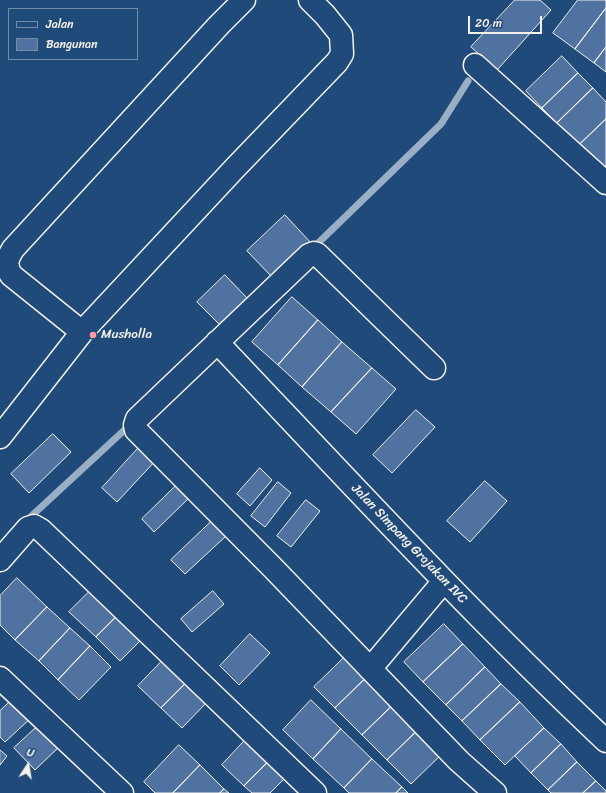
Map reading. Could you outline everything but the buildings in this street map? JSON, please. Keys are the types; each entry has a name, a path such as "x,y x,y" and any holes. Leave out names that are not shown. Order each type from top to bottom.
{"street":[{"path":"82,332 11,275 7,267 7,259 13,249 213,31 244,0"},
{"path":"0,437 82,332 234,168 337,62 342,54 341,35 326,15 310,0"},
{"path":"475,65 606,183"},
{"path":"434,368 317,254 314,253 308,255 217,342 137,419 135,425 136,430 273,568 459,761 495,793"},
{"name":"Jalan Simpang Grajakan IVC","path":"217,342 444,581 606,741"},
{"path":"0,560 28,528 34,526 41,530 315,793"},
{"path":"370,669 444,581"},
{"path":"0,678 122,793"}],"waterway":[{"path":"312,249 441,124 468,81"},
{"path":"25,522 132,423"}],"place":[{"name":"Musholla","path":"93,335"}]}
